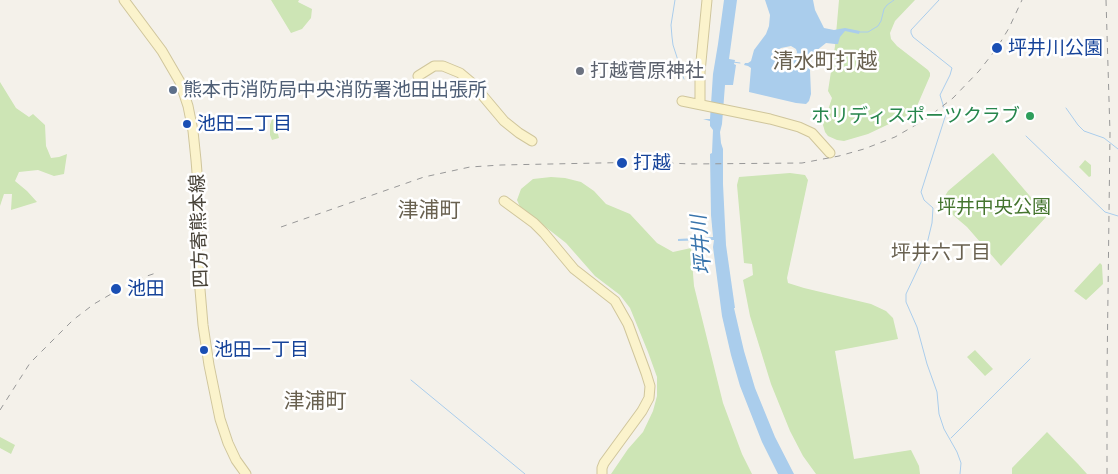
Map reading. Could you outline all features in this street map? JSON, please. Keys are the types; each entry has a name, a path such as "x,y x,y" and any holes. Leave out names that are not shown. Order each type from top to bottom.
{"street":[{"name":"四方寄熊本線","path":"124,0 162,51 180,82 188,106 196,160 198,185 197,254 209,365 220,419 228,443 236,460 246,474"},
{"path":"702,105 700,72 707,0"},
{"path":"418,76 434,66 443,66 460,73 472,83 504,121 532,141"},
{"path":"682,101 734,111 799,127 812,133 830,153"},
{"path":"504,201 534,223 574,269 614,301 628,324 643,365 650,386 649,398 642,411 604,463 602,474"}],"green space":[{"path":"271,0 299,0 298,2 312,9 311,18 302,29 291,33"},
{"path":"839,0 915,0 895,21 890,33 891,39 930,73 917,106 908,115 868,134 844,141 828,136 823,125 832,98 828,91 835,46"},
{"path":"0,82 16,108 29,117 33,114 45,125 46,146 51,158 67,154 64,174 54,176 38,170 19,172 15,181 37,202 11,210 12,194 4,194 0,206"},
{"path":"272,119 276,119 279,138 272,140 270,125"},
{"name":"坪井中央公園","path":"993,153 1047,216 1001,266 967,227 940,204 948,191"},
{"path":"1085,160 1091,165 1091,176 1089,177 1079,167"},
{"path":"790,173 805,175 808,180 787,278 788,283 871,304 886,311 893,318 898,339 835,351 854,459 911,450 919,466 920,474 816,474 803,456 790,431 771,384 750,316 743,280 753,275 752,264 744,263 737,185 739,177"},
{"path":"551,177 581,182 594,191 606,204 630,214 657,243 673,252 691,248 694,286 723,403 742,454 752,474 611,474 628,449 643,432 653,411 657,396 657,377 630,308 620,295 595,276 566,243 520,207 517,200 521,189 533,179"},
{"path":"1100,263 1102,265 1103,284 1086,300 1074,291"},
{"path":"975,350 993,369 985,376 967,357"},
{"path":"1047,432 1087,474 1012,474 1012,468"},
{"path":"0,437 15,445 11,454 0,448"}],"water":[{"path":"724,0 737,0 729,59 735,60 734,64 736,65 733,85 725,85 720,132 723,149 726,245 734,308 755,388 775,437 794,474 778,474 762,442 740,386 722,316 713,247 714,240 678,241 678,239 713,237 710,154 712,153 713,130 710,126 710,121 703,119 710,119 713,74"},
{"path":"765,0 813,0 815,10 824,28 834,30 845,28 860,31 859,34 845,31 840,37 838,44 826,43 816,51 812,57 810,70 811,94 806,104 749,92 751,68 744,65 751,61 754,50 766,34 770,15","holes":["791,46 796,49 796,55 786,64 780,64 776,59 776,54 781,48"]}],"waterway":[{"path":"675,0 671,25 672,37 684,79"},
{"path":"860,32 868,32 878,26 884,9 894,0"},
{"path":"939,0 911,30 913,37 952,68 940,95 946,114 921,192 924,200 933,208 932,223 924,256 906,294 906,302 917,327 937,392 939,414 944,429 961,463 960,474"},
{"path":"733,62 740,63"},
{"path":"1066,108 1084,131 1104,138 1118,149"},
{"path":"1026,136 1105,212 1118,216"},
{"path":"951,438 1030,359"},
{"path":"411,380 525,474"}],"railway":[{"path":"281,227 424,177 470,167 649,162 691,164 802,163 864,149 895,137 931,115 953,98 979,71 997,48 1022,0"},
{"path":"1106,0 1110,133 1107,474"},
{"path":"0,410 30,363 73,320 94,304 135,280 156,273"}],"place":[{"name":"坪井川公園","path":"997,48"},
{"name":"打越菅原神社","path":"580,71"},
{"name":"熊本市消防局中央消防署池田出張所","path":"173,90"},
{"name":"ホリディスポーツクラブ","path":"1030,116"},
{"name":"池田二丁目","path":"187,124"},
{"name":"打越","path":"622,163"},
{"name":"池田","path":"116,289"},
{"name":"池田一丁目","path":"204,350"}],"district":[{"name":"清水町打越","path":"825,61"},
{"name":"津浦町","path":"429,210"},
{"name":"坪井六丁目","path":"941,252"},
{"name":"津浦町","path":"315,401"}],"water label":[{"name":"坪井川","path":"701,245"}]}
